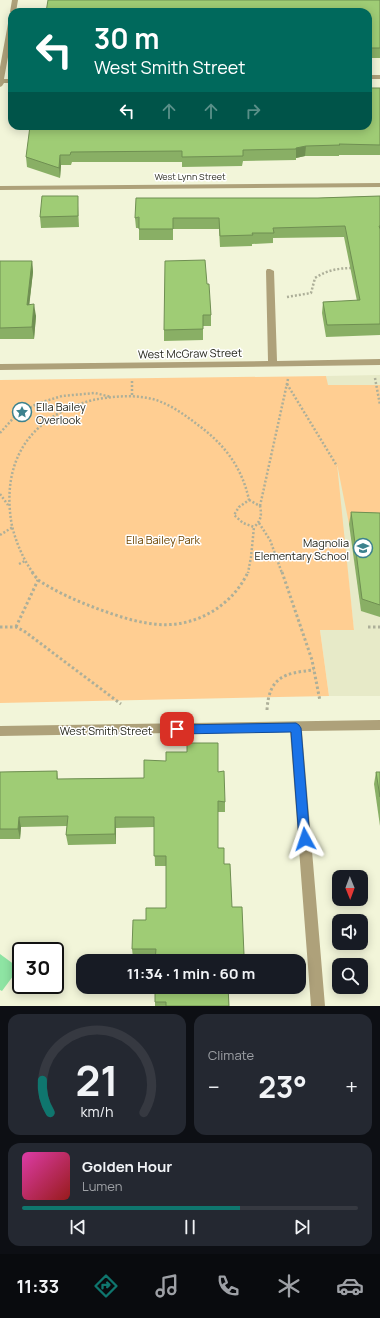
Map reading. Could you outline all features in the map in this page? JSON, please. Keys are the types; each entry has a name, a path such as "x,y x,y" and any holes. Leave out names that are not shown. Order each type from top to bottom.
{"street":[{"path":"0,82 8,39"},
{"name":"West Lynn Street","path":"0,188 380,185"},
{"path":"270,271 273,364"},
{"name":"West McGraw Street","path":"0,367 380,362"},
{"name":"West Smith Street","path":"0,731 296,728 380,725"},
{"path":"296,728 318,1006"}],"path":[{"path":"270,298 311,293 315,278 324,271 337,268 359,268"},
{"path":"249,500 247,485 235,460 212,435 184,415 157,400 132,396 99,399 69,406 43,422 21,446 12,466 8,490 8,506 13,527 25,560 38,580 68,598 120,617 154,624 173,625 201,618 216,609 235,593 249,571 254,527 260,523 263,514 260,506 288,375"},
{"path":"132,377 132,396"},
{"path":"287,384 337,466"},
{"path":"377,385 380,406"},
{"path":"0,433 17,414 39,403 62,396 95,393 114,397"},
{"path":"0,494 8,506"},
{"path":"249,500 260,506"},
{"path":"249,500 239,507 234,515 239,522 254,527"},
{"path":"260,523 272,543 299,620 314,670 320,701"},
{"path":"0,535 13,527"},
{"path":"19,564 25,560"},
{"path":"16,627 38,580"},
{"path":"0,627 16,627 24,631 121,704"},
{"path":"368,627 380,627"},
{"path":"267,710 269,689 279,677 296,671 314,670"}],"shaded area":[{"name":"Magnolia Elementary School","path":"380,375 380,696 329,696 320,630 354,630 326,376"},
{"path":"0,954 12,963 12,977 2,991 0,990"}],"green space":[{"name":"Ella Bailey Park","path":"326,376 328,385 380,385 380,524 349,524 337,464 354,630 320,630 329,696 0,703 0,380"}],"building":[{"path":"48,0 380,0 380,48 372,48 372,8 47,8"},
{"path":"372,88 380,88 380,145 339,144 340,145 306,146 296,149 243,150 243,156 182,157 182,151 71,152 70,155 60,155 59,168 26,157 29,130 372,130"},
{"path":"42,196 78,196 78,216 40,217"},
{"path":"380,196 380,324 327,325 323,302 360,300 345,226 273,228 274,233 252,233 253,235 220,236 219,218 173,218 173,229 139,229 139,217 135,218 136,198 318,198"},
{"path":"205,260 207,284 209,284 211,315 203,315 203,329 164,330 165,261"},
{"path":"0,261 32,261 27,305 34,304 32,327 0,328"},
{"path":"351,512 380,513 380,605 362,599"},
{"path":"187,743 218,743 218,772 224,771 225,802 218,801 218,848 224,848 224,864 230,864 232,907 242,907 244,954 156,954 156,949 132,949 133,920 146,920 146,908 166,908 166,856 154,856 154,817 115,817 115,834 66,835 68,816 19,817 18,829 0,829 0,772 57,771 57,779 144,778 144,760 166,761 166,752 187,752"},
{"path":"376,772 380,772 380,797"},
{"path":"155,994 228,994 229,1006 166,1006 166,1002 155,1002"}],"place":[{"name":"Ella Bailey Overlook","path":"22,412"},
{"name":"Magnolia Elementary School","path":"363,548"}],"route":[{"path":"177,729 296,728 305,839"}]}
